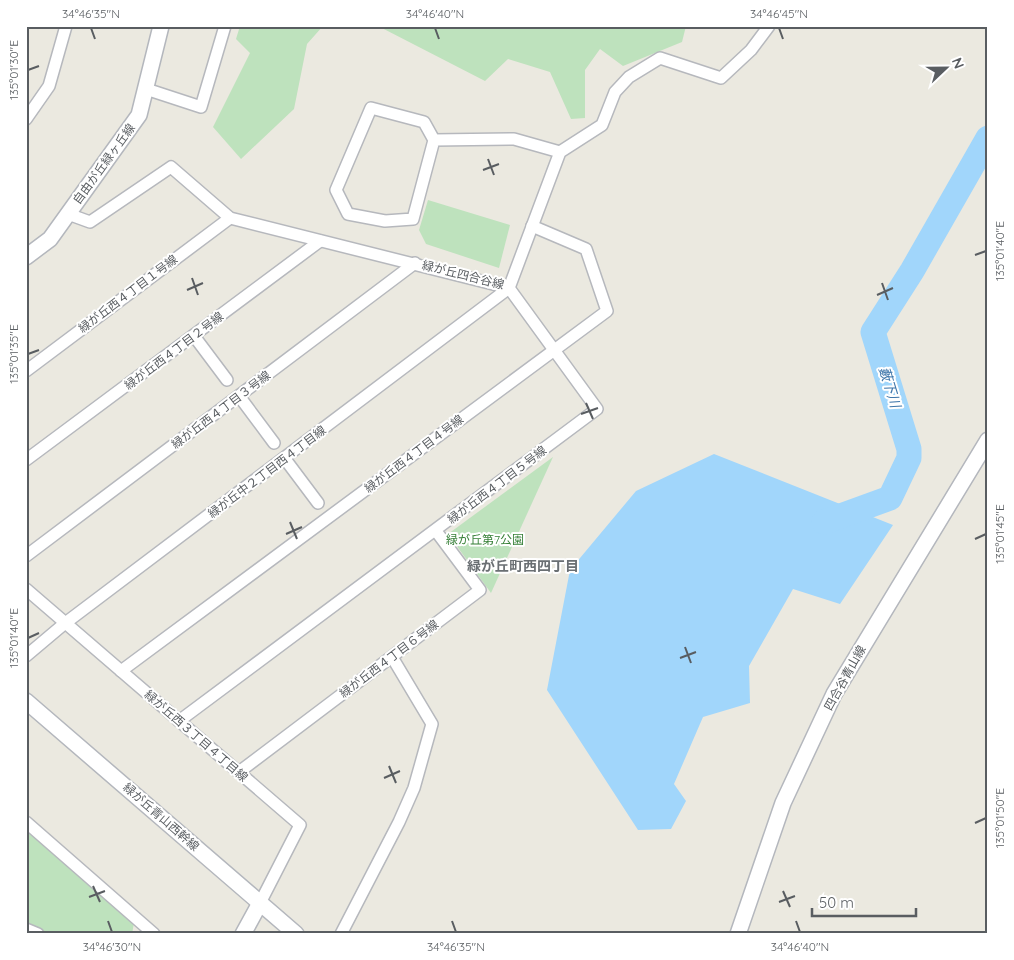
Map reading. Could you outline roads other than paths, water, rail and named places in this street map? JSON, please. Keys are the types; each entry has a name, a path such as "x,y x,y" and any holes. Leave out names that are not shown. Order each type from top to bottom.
{"street":[{"path":"26,119 49,86 66,26"},
{"name":"自由が丘緑ヶ丘線","path":"26,256 50,239 139,115 161,26"},
{"path":"146,89 201,107 225,26"},
{"path":"434,140 514,139 560,152 602,125 615,92 629,77 660,58 721,78 751,50 768,26"},
{"path":"371,108 424,122 434,140 412,219 385,221 348,214 336,190 371,108"},
{"name":"緑が丘四合谷線","path":"68,214 90,222 171,166 230,218 509,288 560,152"},
{"name":"緑が丘西４丁目１号線","path":"26,371 230,218"},
{"name":"緑が丘西４丁目４号線","path":"121,671 608,311 586,249 532,226"},
{"name":"緑が丘西４丁目２号線","path":"26,460 320,241"},
{"name":"緑が丘西４丁目３号線","path":"26,556 415,263"},
{"name":"緑が丘西４丁目５号線","path":"179,721 597,410 509,288"},
{"name":"緑が丘中２丁目西４丁目線","path":"26,656 64,624 509,288"},
{"path":"194,336 227,380"},
{"path":"239,396 274,443"},
{"name":"四合谷青山線","path":"738,934 783,803 834,694 988,440"},
{"path":"285,458 318,503"},
{"name":"緑が丘西４丁目６号線","path":"239,772 480,590 436,531"},
{"name":"緑が丘西３丁目４丁目線","path":"26,589 64,624 300,825 260,903"},
{"path":"341,934 400,822 414,788 432,724 392,657"},
{"name":"緑が丘青山西幹線","path":"26,701 296,934"},
{"path":"26,822 141,929 154,934"},
{"path":"243,934 260,903"},
{"path":"26,928 38,934"}],"water":[{"path":"714,454 893,525 840,604 793,589 749,666 750,703 703,717 674,784 686,801 671,829 638,830 547,690 570,570 636,491"}],"waterway":[{"name":"藪下川","path":"824,522 890,498 909,458 909,449 873,332 912,271 988,138"}],"district":[{"name":"緑が丘町西四丁目","path":"523,566"}],"park label":[{"name":"緑が丘第7公園","path":"485,540"}]}
